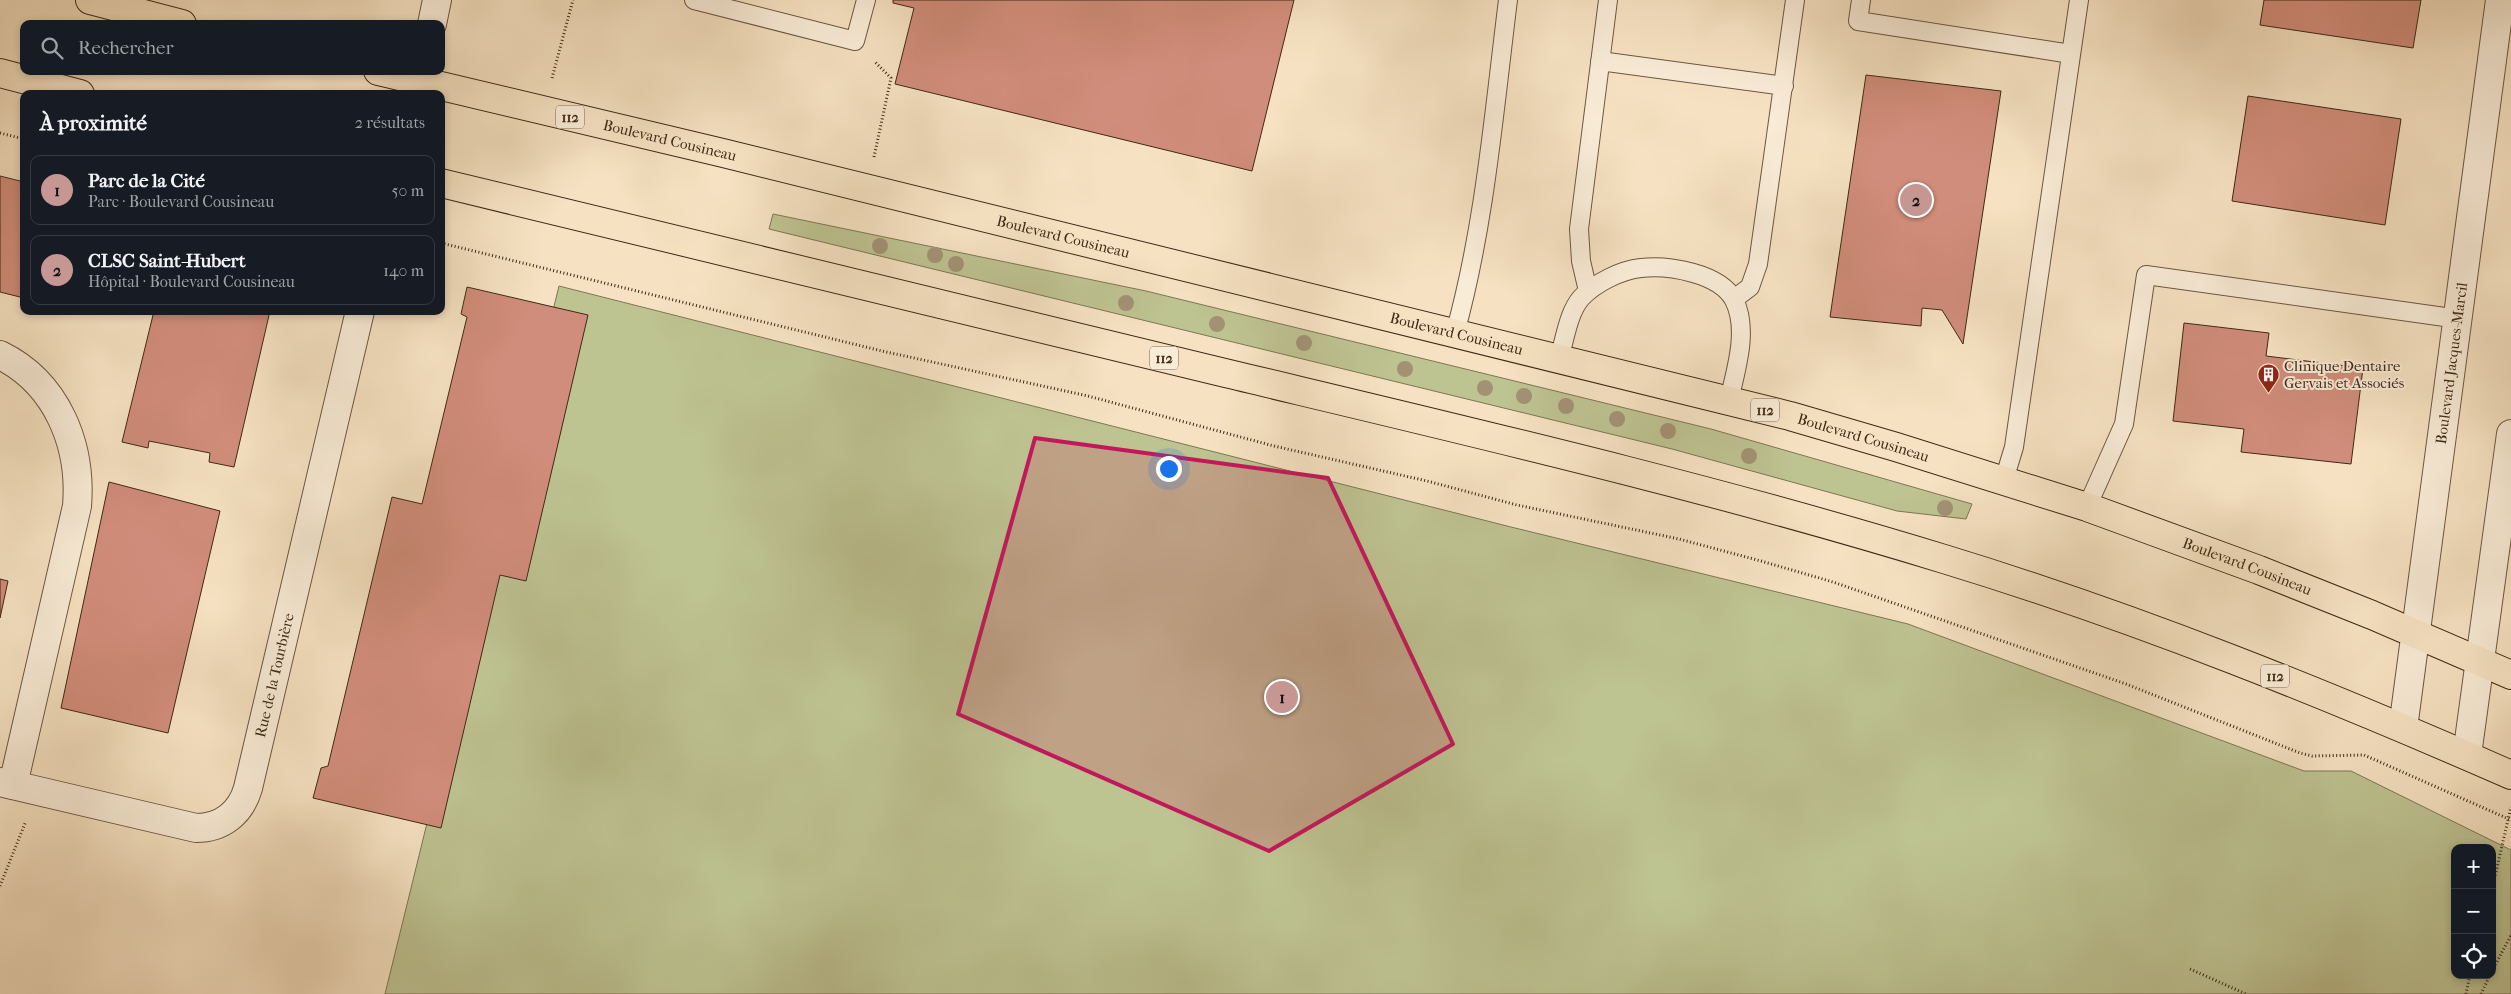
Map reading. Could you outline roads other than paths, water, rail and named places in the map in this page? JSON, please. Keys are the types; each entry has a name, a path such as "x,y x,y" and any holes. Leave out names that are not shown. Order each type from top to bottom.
{"main road":[{"path":"90,0 167,20"},
{"path":"0,73 65,90"},
{"name":"Boulevard Cousineau","path":"392,75 723,153 1729,400 1896,447 2087,507 2259,570 2511,675"},
{"name":"112","path":"445,184 1506,441 1769,508 1946,560 2084,605 2274,675 2511,775"}],"street":[{"path":"433,20 438,0"},
{"name":"Boulevard Jacques-Marcil","path":"2403,728 2500,0"},
{"name":"Rue de la Tourbière","path":"0,354 22,368 45,391 56,406 69,436 78,471 77,506 6,783 196,828 216,825 229,818 240,807 245,798 359,315"},
{"path":"2467,756 2478,661 2511,434"}],"lane":[{"path":"694,0 855,40 866,0"},
{"path":"1455,333 1480,222 1508,0"},
{"path":"1588,291 1581,261 1579,229 1608,0"},
{"path":"1734,299 1750,287 1758,264 1795,0"},
{"path":"1861,0 1858,21 2072,54"},
{"path":"2004,480 2014,447 2079,0"},
{"path":"1600,61 1784,86"},
{"path":"1559,358 1573,310 1588,291 1622,273 1640,268 1664,267 1708,277 1734,299 1738,317 1740,339 1729,400"},
{"path":"2087,507 2124,424 2146,274 2459,319"}],"place":[{"name":"CLSC Saint-Hubert","path":"1916,200"},
{"name":"Clinique Dentaire Gervais et Associés","path":"2268,394"},
{"name":"Parc de la Cité","path":"1282,697"}]}
